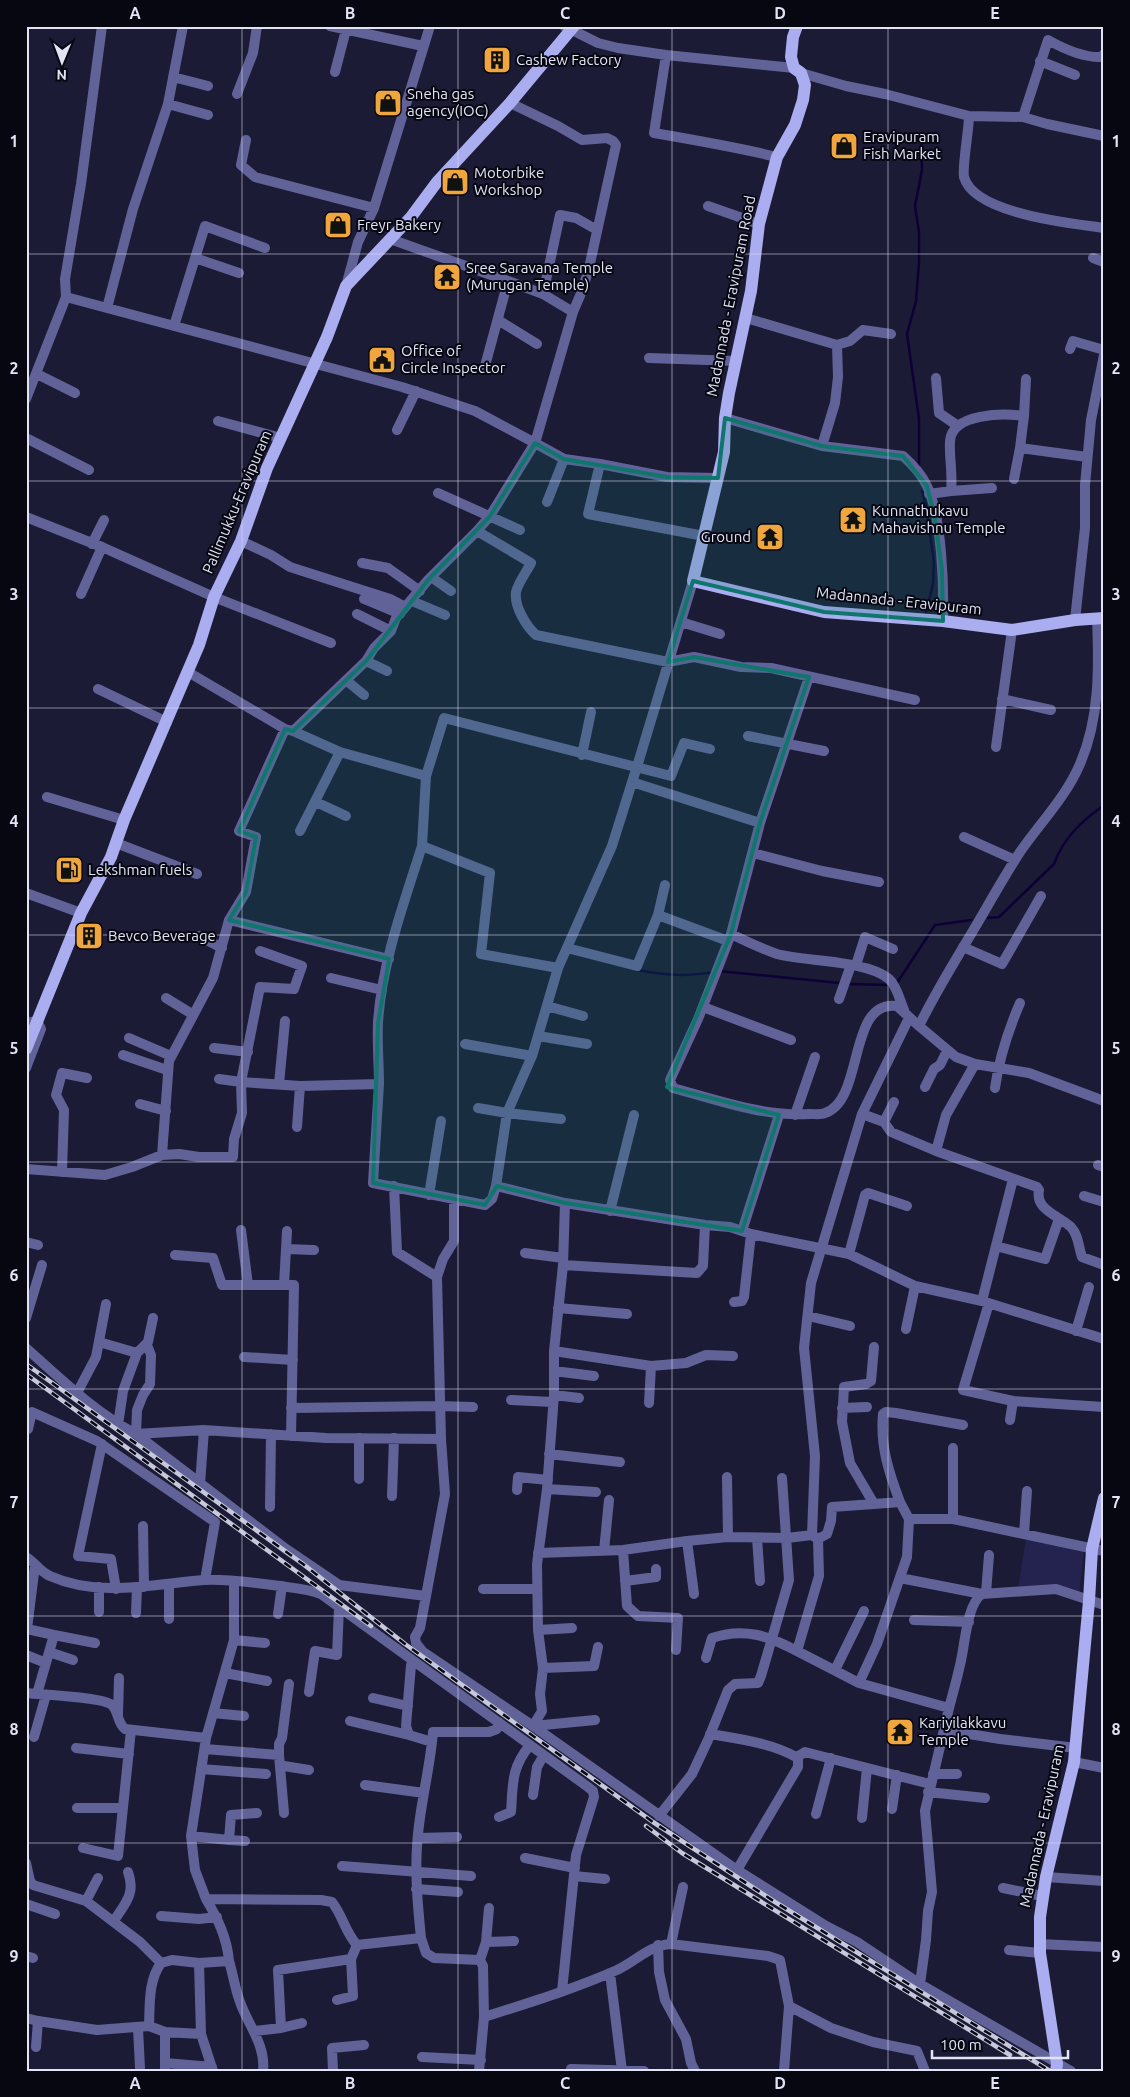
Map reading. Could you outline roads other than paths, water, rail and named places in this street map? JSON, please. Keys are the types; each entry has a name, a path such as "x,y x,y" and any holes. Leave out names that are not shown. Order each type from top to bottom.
{"main road":[{"name":"Madannada - Eravipuram Road","path":"693,581 724,452 726,418 746,318 759,224 776,157 794,125 803,100 805,85 791,56 793,37 797,26"},
{"name":"Pallimukku-Eravipuram","path":"26,1049 32,1022 81,913 116,843 124,820 199,645 214,597 240,541 267,468 327,338 346,286 410,217 443,175 510,102 570,28"},
{"name":"Madannada - Eravipuram","path":"693,581 824,612 942,621 1012,630 1100,618"},
{"name":"Madannada - Eravipuram","path":"1057,2067 1039,1948 1042,1896 1074,1762 1090,1601 1104,1498"}],"street":[{"path":"26,399 66,297 65,279 102,26"},
{"path":"107,308 133,209 168,104 183,26"},
{"path":"237,94 253,53 257,26"},
{"path":"330,26 347,28 423,46"},
{"path":"346,286 358,242 374,208 430,26"},
{"path":"335,72 347,28"},
{"path":"570,28 598,43 618,48 797,70 846,86 969,116 1023,117 1104,136"},
{"path":"1023,117 1048,40 1063,49 1092,58 1102,57 1104,54"},
{"path":"666,55 654,133 694,141 729,145 776,157"},
{"path":"1040,61 1075,75"},
{"path":"173,77 208,86"},
{"path":"162,1155 167,1070 171,1056 213,978 229,920 246,892 256,837 239,831 289,730 346,681 366,661 374,648 391,630 406,607 431,577 454,552 473,537 490,516 534,443 573,312 582,292 616,145 613,141 606,138 582,140 510,102"},
{"path":"168,104 208,115"},
{"path":"969,116 964,171 969,188 987,200 1011,211 1104,228"},
{"path":"246,140 241,166 255,177 374,208"},
{"path":"708,206 759,224"},
{"path":"543,294 560,215 576,218 596,230"},
{"path":"174,326 205,226 266,248"},
{"path":"390,239 508,280 543,294 573,312"},
{"path":"195,258 239,272"},
{"path":"1093,258 1104,262"},
{"path":"485,366 508,280"},
{"path":"66,297 416,391 475,411 564,459 667,477 718,478"},
{"path":"746,318 837,345 850,341 863,330 891,334"},
{"path":"498,320 537,344"},
{"path":"1070,349 1073,342 1104,350"},
{"path":"822,446 835,404 838,377 837,345"},
{"path":"1076,620 1085,528 1084,510 1090,420 1104,355"},
{"path":"649,358 736,361"},
{"path":"37,374 75,393"},
{"path":"936,378 939,413 958,426"},
{"path":"1014,479 1024,416 1026,379"},
{"path":"397,430 416,391"},
{"path":"951,491 950,439 958,426 978,416 1024,416"},
{"path":"726,418 822,446 903,456 927,486 930,494 938,535 942,570 942,621"},
{"path":"218,421 281,438"},
{"path":"26,438 89,470"},
{"path":"1020,448 1087,457"},
{"path":"547,502 564,459"},
{"path":"600,464 588,514 704,536"},
{"path":"930,494 992,488"},
{"path":"438,493 520,530"},
{"path":"26,517 214,597 330,643"},
{"path":"81,594 104,520"},
{"path":"477,532 531,563 516,591 519,606 528,628 536,635 668,662 694,657 741,667 771,668 915,700"},
{"path":"240,541 271,555 290,567 390,599 406,607"},
{"path":"362,563 388,568 420,591"},
{"path":"431,577 451,591"},
{"path":"693,581 639,760 633,779 612,846 558,968 532,1056 507,1113 496,1186 492,1199 485,1205 373,1183 379,1084 378,1023 382,990 401,914 422,846 426,776 444,718 582,755 671,776 684,743 710,749"},
{"path":"364,599 445,615"},
{"path":"358,614 391,630"},
{"path":"919,1026 933,997 1014,860 1067,788 1080,764 1091,729 1096,696 1100,618"},
{"path":"681,622 720,634"},
{"path":"996,747 1012,630"},
{"path":"366,661 386,671"},
{"path":"188,672 289,730 340,752 426,776"},
{"path":"809,677 760,823 730,938 703,1007 670,1080 670,1086 779,1115 824,1114 839,1105 847,1090 861,1036 876,1011 892,1005 906,1014 947,1052 956,1057 975,1064 1029,1073 1104,1101"},
{"path":"346,681 364,696"},
{"path":"98,690 167,722"},
{"path":"1002,699 1051,710"},
{"path":"582,755 591,712"},
{"path":"748,736 824,751"},
{"path":"300,831 340,752"},
{"path":"633,779 760,823"},
{"path":"47,796 124,820"},
{"path":"316,802 346,816"},
{"path":"964,837 1014,860"},
{"path":"116,843 197,874"},
{"path":"422,846 490,873 481,954 558,968"},
{"path":"753,853 822,871 879,882"},
{"path":"568,948 637,966 658,915 665,885"},
{"path":"26,894 81,913"},
{"path":"963,947 1002,964 1041,896"},
{"path":"658,915 777,954 853,965 879,973 890,980 906,1014 862,1114 811,1283 804,1348 815,1456 815,1537 819,1576 798,1651"},
{"path":"229,920 390,959"},
{"path":"198,936 222,948"},
{"path":"839,999 865,937 893,949"},
{"path":"26,1169 105,1175 162,1155 233,1157 234,1139 242,1113 242,1082 260,987 294,989 302,966 260,951"},
{"path":"331,978 382,990"},
{"path":"166,998 192,1014"},
{"path":"995,1088 1008,1030 1020,1003"},
{"path":"547,1006 583,1016"},
{"path":"703,1007 791,1040"},
{"path":"279,1084 285,1021"},
{"path":"26,1068 41,1030 32,1022"},
{"path":"538,1036 587,1044"},
{"path":"128,1038 171,1056"},
{"path":"465,1044 532,1056"},
{"path":"214,1048 248,1052"},
{"path":"925,1087 934,1069 940,1065 947,1052"},
{"path":"123,1055 167,1070"},
{"path":"795,1115 815,1057"},
{"path":"936,1151 946,1115 975,1064"},
{"path":"62,1172 64,1110 56,1095 62,1073 87,1078"},
{"path":"219,1079 300,1086 379,1084"},
{"path":"297,1127 300,1086"},
{"path":"884,1122 894,1102"},
{"path":"140,1104 166,1111"},
{"path":"478,1108 561,1119"},
{"path":"862,1114 884,1122 891,1132 936,1151 1037,1187 1041,1205 1071,1228 1079,1240 1078,1247 1082,1257 1104,1265"},
{"path":"610,1211 634,1115"},
{"path":"734,1302 742,1300 744,1297 746,1233 779,1115"},
{"path":"429,1195 441,1121"},
{"path":"1013,1179 996,1246 986,1302 963,1390 1013,1401 1104,1407"},
{"path":"394,1186 397,1252 437,1277"},
{"path":"496,1186 565,1203 610,1211 705,1226 730,1227 746,1233 849,1254 915,1286 986,1302 1104,1339"},
{"path":"849,1254 865,1195 868,1192 907,1206"},
{"path":"1084,1196 1104,1202"},
{"path":"454,1199 454,1241 443,1259 437,1277 441,1439 445,1494 420,1628 415,1637 416,1643 423,1652 533,1726 737,1870 826,1926 857,1942 920,1984 1057,2067 1071,2071"},
{"path":"533,1726 542,1711 540,1694 543,1668 538,1630 536,1589 554,1399 554,1351 563,1261 565,1203"},
{"path":"996,1246 1045,1259 1059,1219"},
{"path":"525,1252 563,1261 697,1273 703,1266 705,1226"},
{"path":"241,1230 248,1285"},
{"path":"284,1285 287,1231"},
{"path":"26,1242 38,1245"},
{"path":"286,1249 314,1250"},
{"path":"175,1255 212,1258 222,1284 294,1285 291,1436"},
{"path":"26,1318 42,1265"},
{"path":"906,1329 915,1286"},
{"path":"1076,1331 1089,1287"},
{"path":"77,1393 96,1357 106,1304"},
{"path":"558,1308 627,1314"},
{"path":"808,1316 850,1326"},
{"path":"136,1434 137,1410 150,1384 151,1355 147,1344 153,1318"},
{"path":"99,1342 137,1353"},
{"path":"118,1425 123,1391 137,1353 147,1344"},
{"path":"874,1347 870,1381 866,1384 844,1387 842,1422 850,1463 874,1504"},
{"path":"26,1348 86,1402 118,1425 136,1434 286,1549 339,1585 426,1596"},
{"path":"554,1351 651,1366 686,1363 706,1356 733,1356"},
{"path":"244,1357 293,1360"},
{"path":"649,1403 651,1366"},
{"path":"554,1371 594,1376"},
{"path":"511,1400 579,1398"},
{"path":"1010,1420 1013,1401"},
{"path":"291,1408 473,1407"},
{"path":"842,1408 867,1407"},
{"path":"28,1429 29,1411 102,1444 215,1522 205,1580"},
{"path":"859,1683 877,1644 906,1558 909,1519 900,1502 887,1468 882,1435 884,1414 886,1412 896,1413 963,1425"},
{"path":"136,1434 204,1430 291,1436 441,1439"},
{"path":"200,1484 204,1430"},
{"path":"270,1507 271,1434"},
{"path":"359,1438 359,1479"},
{"path":"392,1496 394,1438"},
{"path":"102,1444 78,1556 111,1559 116,1588"},
{"path":"953,1448 953,1519"},
{"path":"549,1454 620,1462"},
{"path":"517,1490 518,1477 596,1492"},
{"path":"727,1477 728,1537"},
{"path":"659,1816 692,1774 728,1690 735,1684 758,1683 789,1580 782,1478"},
{"path":"1024,1534 1027,1491"},
{"path":"604,1551 609,1500"},
{"path":"538,1553 623,1550 728,1537 815,1537 827,1534 831,1521 832,1507 900,1502"},
{"path":"909,1519 953,1519 1098,1550"},
{"path":"136,1613 140,1588 143,1526"},
{"path":"757,1538 760,1581"},
{"path":"687,1541 694,1594"},
{"path":"623,1550 627,1606 638,1616 678,1618 676,1650"},
{"path":"920,1984 928,1911 932,1892 925,1811 969,1622 974,1605 984,1594 989,1555"},
{"path":"26,1557 48,1576 99,1588 140,1588 205,1580 311,1590 339,1608 593,1791 594,1797 576,1855 562,1991"},
{"path":"35,1565 27,1629 95,1643"},
{"path":"625,1581 656,1577 656,1569"},
{"path":"900,1578 984,1594 1056,1589 1104,1605"},
{"path":"234,1582 234,1640 206,1738 191,1836 195,1870 206,1899 217,1917 228,1945 229,1961 240,2002 255,2032 264,2062 263,2071"},
{"path":"168,1585 169,1619"},
{"path":"278,1614 282,1586"},
{"path":"99,1588 99,1612"},
{"path":"483,1589 536,1589"},
{"path":"309,1692 315,1651 337,1655 339,1608"},
{"path":"835,1670 864,1611"},
{"path":"914,1620 969,1622"},
{"path":"538,1630 572,1628"},
{"path":"706,1658 712,1638 718,1636 746,1633 773,1638 859,1683 949,1708"},
{"path":"34,1737 36,1694 54,1635"},
{"path":"234,1640 265,1643"},
{"path":"543,1668 594,1666 598,1647"},
{"path":"49,1652 73,1660"},
{"path":"26,1655 46,1663"},
{"path":"409,1735 406,1726 411,1665 413,1661"},
{"path":"225,1673 267,1681"},
{"path":"119,1678 118,1716 120,1726 131,1730 206,1738"},
{"path":"284,1812 279,1744 282,1738 289,1684"},
{"path":"36,1694 104,1701 111,1704 118,1716"},
{"path":"372,1698 408,1706"},
{"path":"214,1713 244,1716"},
{"path":"533,1726 595,1720"},
{"path":"350,1721 421,1737 432,1742"},
{"path":"480,1960 434,1958 426,1953 422,1938 416,1889 418,1838 433,1732 489,1732 497,1729 498,1722"},
{"path":"83,1848 118,1856 131,1730"},
{"path":"944,1730 1076,1748"},
{"path":"710,1734 751,1741 797,1758"},
{"path":"500,1817 511,1812 514,1771 530,1745"},
{"path":"76,1748 129,1754"},
{"path":"205,1749 280,1759"},
{"path":"797,1758 805,1752 985,1798"},
{"path":"533,1795 537,1767 544,1755"},
{"path":"737,1870 798,1767 797,1758"},
{"path":"816,1814 831,1758"},
{"path":"280,1759 284,1766 309,1770"},
{"path":"1074,1762 1104,1768"},
{"path":"862,1818 867,1768"},
{"path":"201,1769 266,1774"},
{"path":"930,1783 957,1774"},
{"path":"892,1809 897,1775"},
{"path":"365,1785 424,1793"},
{"path":"77,1808 123,1808"},
{"path":"229,1840 231,1815 257,1813"},
{"path":"191,1836 246,1842"},
{"path":"418,1838 457,1837"},
{"path":"525,1858 605,1879"},
{"path":"26,1863 30,1881 33,1885 86,1901 114,1921 161,1963"},
{"path":"342,1866 471,1876"},
{"path":"114,1921 130,1894 132,1884 128,1872"},
{"path":"1046,1877 1104,1881"},
{"path":"86,1901 98,1878"},
{"path":"671,1944 683,1887"},
{"path":"1003,1888 1042,1896"},
{"path":"416,1889 458,1892"},
{"path":"206,1899 321,1900 332,1902 340,1912 348,1936 357,1945"},
{"path":"26,1904 55,1914"},
{"path":"422,2057 480,2066 484,2018 483,1966 480,1960 486,1942 490,1908"},
{"path":"161,1916 199,1919 217,1917"},
{"path":"357,1945 422,1938"},
{"path":"486,1942 514,1941"},
{"path":"484,2018 610,1973 658,1945 671,1944 768,1956 780,1960 789,2006 784,2071"},
{"path":"337,2000 353,1996 351,1958 357,1945"},
{"path":"658,1945 659,1972 665,2000 686,2038 691,2063 695,2071"},
{"path":"1009,1950 1104,1947"},
{"path":"281,2028 278,1970 351,1958"},
{"path":"149,2026 151,1988 154,1972 161,1963 172,1960 199,1963 229,1961"},
{"path":"165,2032 165,2067 212,2069 201,2034 199,1963"},
{"path":"610,1973 622,2070"},
{"path":"789,2006 831,2028 873,2042 917,2051 925,2071"},
{"path":"26,2018 97,2030 149,2026 165,2032 201,2034"},
{"path":"36,2047 38,2021"},
{"path":"255,2032 302,2023"},
{"path":"138,2028 140,2068"},
{"path":"333,2071 332,2048 364,2045"},
{"path":"571,2070 644,2071"}],"waterway":[{"path":"919,465 919,419 907,334 916,301 919,262 919,232 915,206 922,170 921,139"},
{"path":"922,491 926,505 934,562 933,584 926,613"},
{"path":"988,918 999,917 1054,864 1068,838 1088,817 1104,805"},
{"path":"897,983 935,925 971,920"},
{"path":"637,970 676,975 714,972"},
{"path":"719,971 840,983"},
{"path":"848,984 890,985"}],"railway":[{"path":"26,1364 303,1564 405,1644 653,1822 775,1902 1050,2071"},
{"path":"26,1374 371,1626"},
{"path":"646,1826 682,1853 1010,2055"}],"place":[{"name":"Cashew Factory","path":"497,60"},
{"name":"Sneha gas agency(IOC)","path":"388,103"},
{"name":"Eravipuram Fish Market","path":"844,146"},
{"name":"Motorbike Workshop","path":"455,182"},
{"name":"Freyr Bakery","path":"338,225"},
{"name":"Sree Saravana Temple (Murugan Temple)","path":"447,277"},
{"name":"Office of Circle Inspector","path":"382,360"},
{"name":"Kunnathukavu Mahavishnu Temple","path":"853,520"},
{"name":"Ground","path":"770,537"},
{"name":"Lekshman fuels","path":"69,870"},
{"name":"Bevco Beverage","path":"89,936"},
{"name":"Kariyilakkavu Temple","path":"900,1732"}]}
